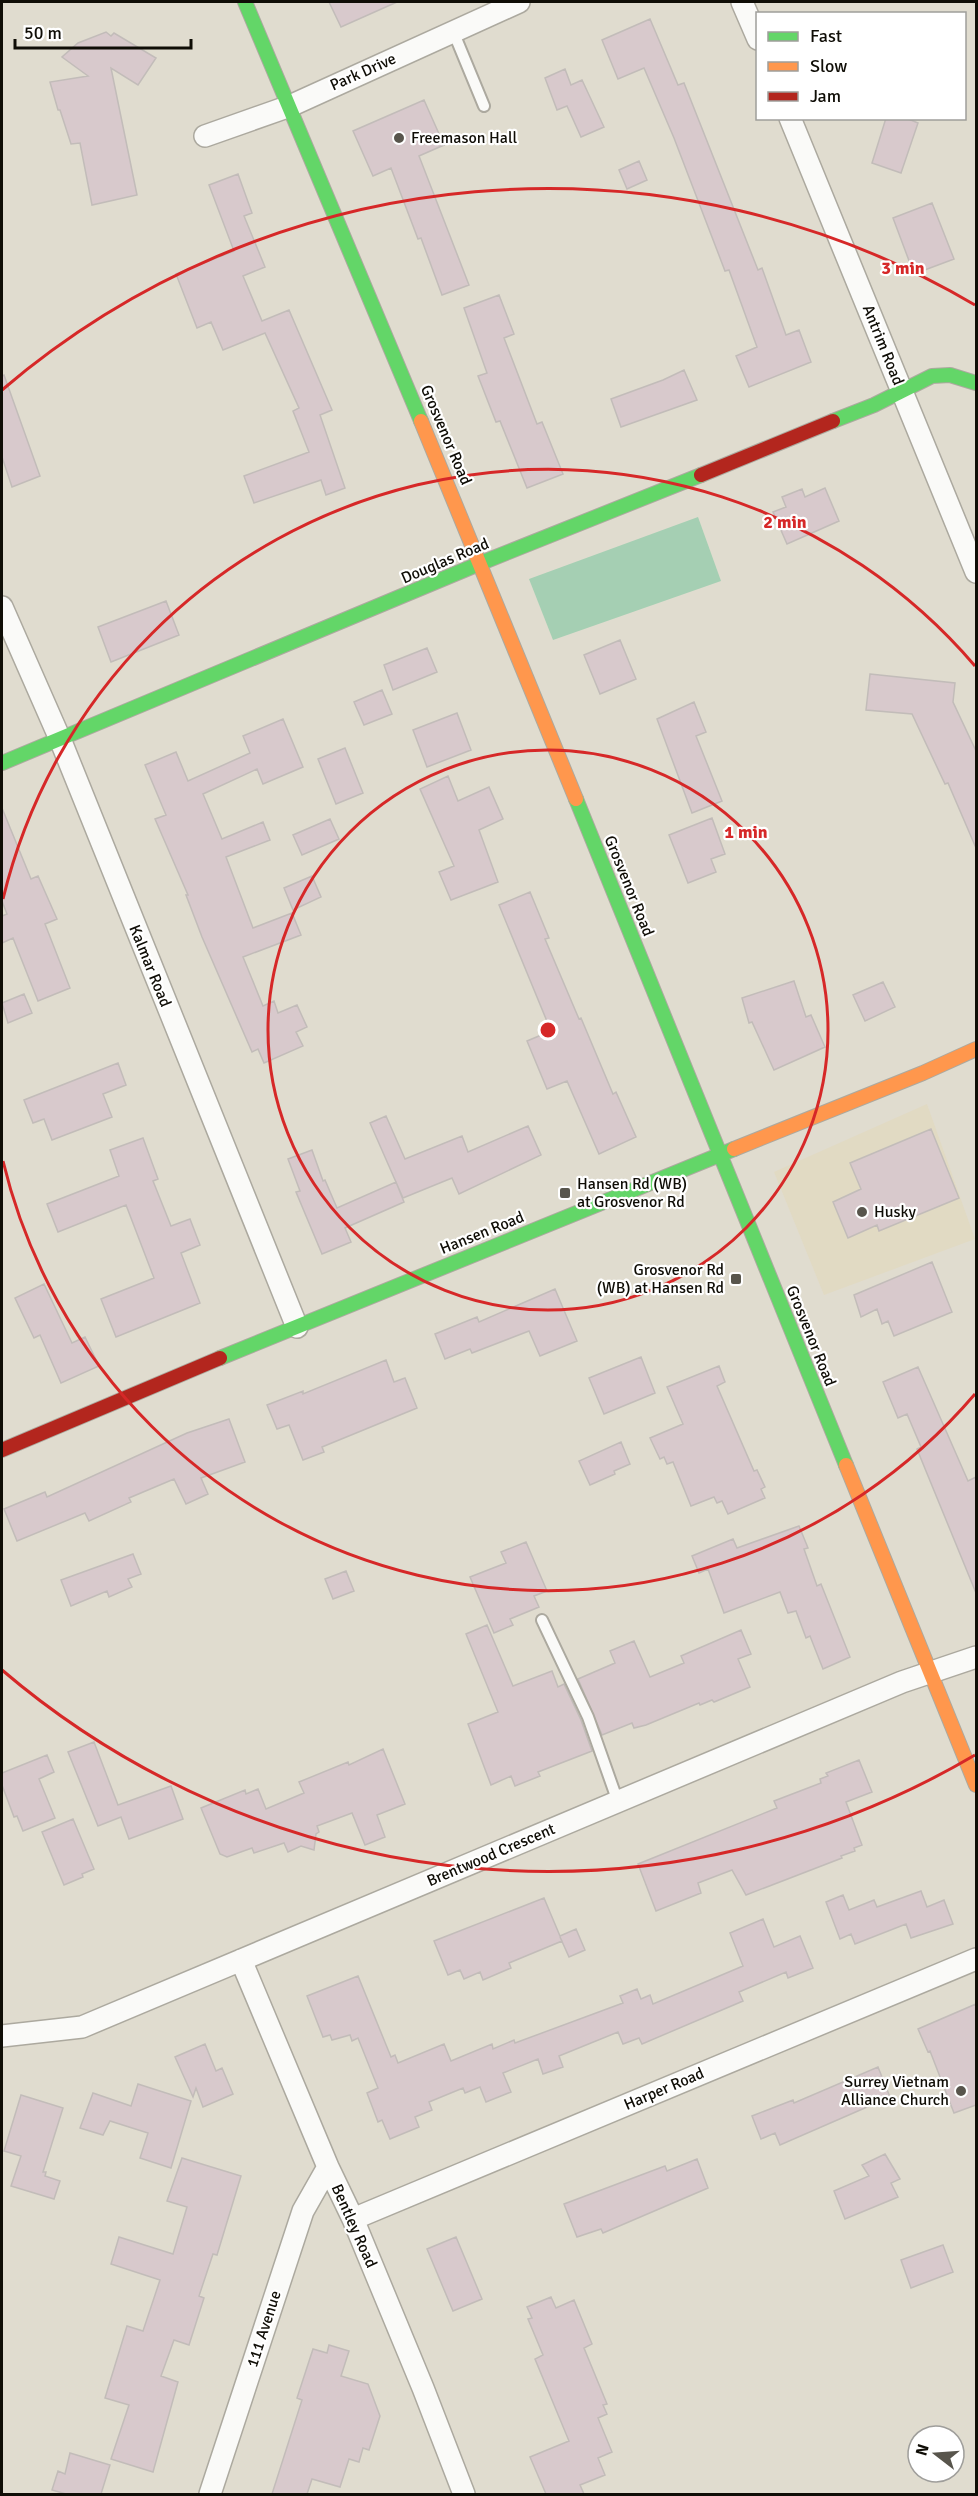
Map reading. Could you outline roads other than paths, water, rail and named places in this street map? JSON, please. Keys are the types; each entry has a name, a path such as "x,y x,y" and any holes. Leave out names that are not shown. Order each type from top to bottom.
{"street":[{"name":"Grosvenor Road","path":"245,2 481,563 976,1785"},
{"name":"Park Drive","path":"205,136 290,106 519,2"},
{"path":"742,2 756,34"},
{"name":"Antrim Road","path":"791,120 976,572"},
{"name":"Douglas Road","path":"2,763 481,563 874,405 932,376 950,375 976,383"},
{"name":"Kalmar Road","path":"2,607 60,740 297,1327"},
{"name":"Hansen Road","path":"2,1450 976,1049"},
{"name":"Brentwood Crescent","path":"2,2036 82,2027 902,1682 976,1657"},
{"name":"Harper Road","path":"353,2219 976,1959"},
{"name":"Bentley Road","path":"241,1960 328,2167 353,2219 464,2494"},
{"name":"111 Avenue","path":"210,2494 303,2211 328,2167"}],"lane":[{"path":"453,32 484,106"},
{"path":"542,1620 588,1717 618,1802"}],"place":[{"name":"Freemason Hall","path":"399,138"},
{"name":"Hansen Rd (WB) at Grosvenor Rd","path":"565,1193"},
{"name":"Husky","path":"862,1212"},
{"name":"Grosvenor Rd (WB) at Hansen Rd","path":"736,1279"},
{"name":"Surrey Vietnam Alliance Church","path":"961,2091"}]}
